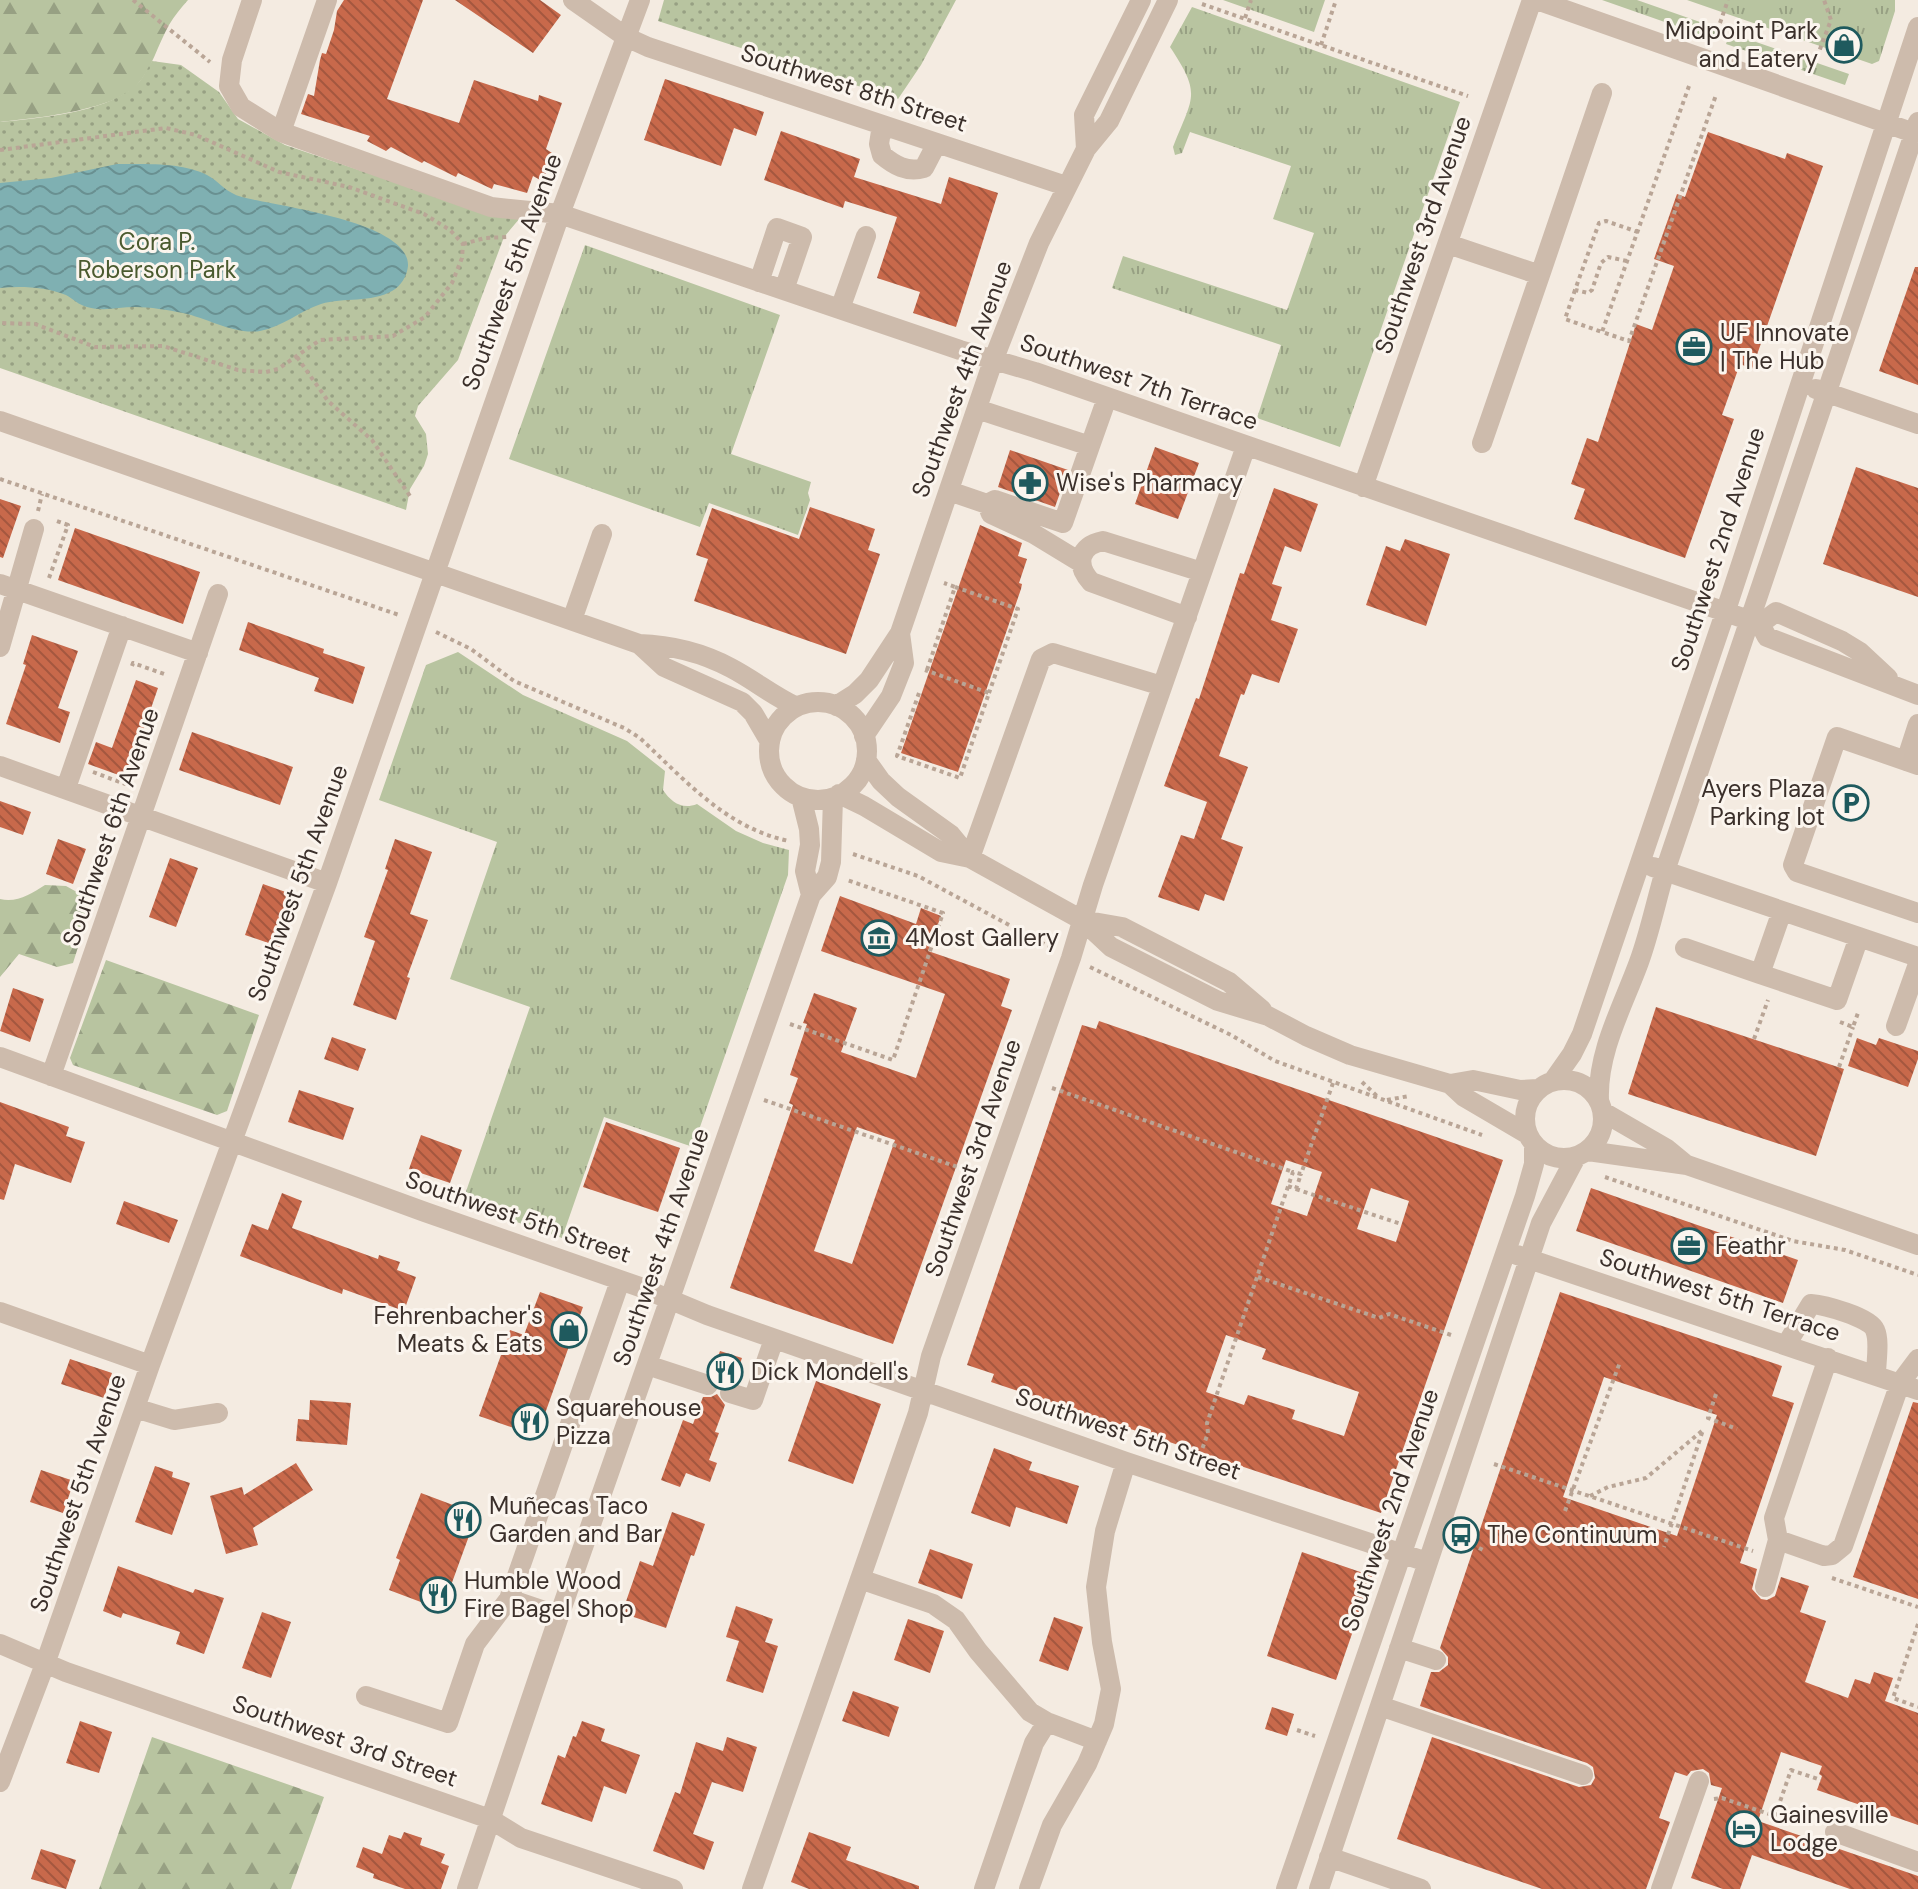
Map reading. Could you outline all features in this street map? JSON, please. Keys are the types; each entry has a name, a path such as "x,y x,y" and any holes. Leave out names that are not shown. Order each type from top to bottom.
{"street":[{"path":"229,86 232,60 252,0"},
{"path":"281,132 327,0"},
{"name":"Southwest 8th Street","path":"573,0 626,37 648,47 1066,186"},
{"name":"Southwest 5th Avenue","path":"0,1782 327,883 560,214 640,0"},
{"name":"Southwest 4th Avenue","path":"1086,149 1084,115 1141,0"},
{"name":"Southwest 4th Avenue","path":"836,706 869,680 900,633 993,361 1029,269 1066,186 1086,149 1109,121 1168,0"},
{"path":"1319,1889 1541,1223 1582,1154 1601,1134 1598,1085 1609,1041 1640,959 1665,871 1755,622 1826,392 1916,127 1885,123 1535,0"},
{"name":"Southwest 3rd Avenue","path":"1363,487 1535,0"},
{"name":"Southwest 2nd Avenue","path":"1545,1085 1572,1054 1582,1034 1918,27"},
{"name":"Southwest 7th Terrace","path":"229,86 241,107 281,132 491,207 560,214 1107,398 1755,622"},
{"path":"1482,443 1602,93"},
{"path":"882,125 879,144 882,155 903,168 916,171 924,168 931,160 937,143"},
{"path":"759,282 777,228 790,232 802,237 784,290"},
{"path":"840,309 866,236"},
{"path":"1448,244 1540,275"},
{"path":"1800,384 1918,424"},
{"path":"949,491 987,504 995,500 1063,523 1107,398"},
{"path":"977,409 1090,446"},
{"path":"0,421 639,644 674,645 729,667 775,697 797,707"},
{"name":"Southwest 3rd Avenue","path":"752,1889 918,1413 931,1356 1246,446"},
{"path":"987,504 991,514 1034,534 1080,562"},
{"path":"0,647 9,587 34,529"},
{"path":"572,620 602,534"},
{"path":"1187,617 1091,582 1083,573 1080,562 1093,543 1103,541 1202,572"},
{"path":"9,587 198,653"},
{"name":"Southwest 6th Avenue","path":"51,1076 218,594"},
{"path":"1755,622 1776,612 1842,641 1909,692"},
{"path":"66,788 122,626"},
{"name":"Southwest 4th Avenue","path":"864,736 891,696 904,663 900,633"},
{"path":"639,644 664,667 742,702 753,713 770,742 773,769 779,781 801,797 812,800 836,796 856,782 866,760 864,736 858,723 849,713 836,706 817,702 797,707 785,716 775,728 770,742"},
{"path":"970,858 1041,659 1053,653 1162,686"},
{"path":"1918,724 1912,763 1837,737 1793,865 1797,872 1918,913"},
{"path":"866,760 881,781 951,835 970,858"},
{"path":"0,766 327,883"},
{"path":"836,796 864,806 941,852 970,858 1082,920 1122,927 1229,982 1268,1016 1306,1036 1350,1055 1450,1084 1473,1080 1520,1090 1572,1080 1583,1084 1601,1106 1687,1165"},
{"name":"Southwest 4th Avenue","path":"467,1889 811,895 827,877 836,796"},
{"name":"Southwest 4th Avenue","path":"801,797 809,829 810,845 805,871 811,895"},
{"path":"1640,862 1918,957"},
{"path":"1760,974 1782,911"},
{"path":"1685,948 1837,1000 1859,937"},
{"path":"1896,1026 1918,964"},
{"name":"Southwest 5th Street","path":"0,1057 774,1339 1126,1462 1427,1562"},
{"path":"1450,1084 1464,1097 1553,1157 1582,1154 1687,1165 1918,1245"},
{"path":"1531,1140 1526,1110 1545,1085"},
{"name":"Southwest 2nd Avenue","path":"1286,1889 1506,1251 1534,1164 1531,1140"},
{"name":"Southwest 5th Terrace","path":"1506,1251 1909,1386"},
{"path":"366,1696 448,1723 475,1644 509,1599 620,1281"},
{"path":"1786,1345 1811,1304 1865,1320 1874,1326 1876,1334 1876,1375"},
{"path":"0,1312 150,1365"},
{"path":"730,1393 753,1400 774,1339"},
{"path":"1765,1587 1778,1540 1774,1518 1776,1507 1828,1358"},
{"path":"1778,1540 1824,1556 1832,1555 1843,1546 1918,1359"},
{"path":"647,1365 708,1385"},
{"path":"135,1408 174,1420 218,1413"},
{"path":"1029,1889 1052,1825 1097,1741 1111,1689 1096,1587 1105,1531 1126,1462"},
{"path":"860,1579 933,1604 956,1620 1030,1712 1047,1722 1097,1741"},
{"path":"509,1599 559,1616"},
{"name":"Southwest 3rd Street","path":"0,1644 45,1664 490,1819 521,1838 673,1889"},
{"path":"1399,1648 1436,1660"},
{"path":"1380,1706 1583,1775"},
{"path":"984,1889 1034,1743 1047,1722"},
{"path":"1661,1889 1699,1781"},
{"path":"1314,1810 1342,1820"},
{"path":"1835,1832 1918,1862"},
{"path":"1329,1857 1421,1889"}],"path":[{"path":"133,0 213,63 229,86"},
{"path":"1245,18 1251,0"},
{"path":"1321,45 1336,0"},
{"path":"1720,23 1728,0"},
{"path":"1817,57 1831,20 1824,0"},
{"path":"1202,4 1468,96"},
{"path":"1602,332 1689,86"},
{"path":"1638,232 1606,221 1599,223 1565,319 1629,341 1716,95"},
{"path":"0,150 166,128 196,135 279,172 349,187 424,214 450,230 463,244 462,258 452,283 425,317 393,336 320,340 278,369 253,372 163,346 95,347 35,324 0,323"},
{"path":"463,244 485,238 508,237"},
{"path":"1575,290 1588,293 1592,290 1601,263 1608,257 1627,261"},
{"path":"297,357 328,401 372,440 410,496"},
{"path":"0,479 405,618"},
{"path":"921,685 897,756 960,778 1018,609 944,583"},
{"path":"926,671 955,587"},
{"path":"430,629 471,649 523,686 624,728 640,738 712,805 737,822 799,843"},
{"path":"915,667 989,693"},
{"path":"846,853 918,876 1055,949"},
{"path":"790,1024 893,1060 934,941 943,913 840,877"},
{"path":"1087,966 1231,1035 1275,1061 1485,1136"},
{"path":"1839,1067 1853,1027"},
{"path":"1296,1189 1333,1083"},
{"path":"1052,1088 1301,1174"},
{"path":"764,1100 972,1172"},
{"path":"1197,1463 1208,1433 1207,1423 1293,1172"},
{"path":"1600,1175 1793,1241 1845,1250 1918,1275"},
{"path":"1288,1186 1401,1224"},
{"path":"1258,1277 1379,1318 1389,1314 1456,1337"},
{"path":"1565,1511 1578,1483 1620,1362"},
{"path":"1664,1547 1716,1394"},
{"path":"1708,1418 1737,1429"},
{"path":"1590,1496 1608,1487 1646,1478 1703,1430"},
{"path":"1494,1464 1753,1551"},
{"path":"1829,1577 1918,1607"},
{"path":"1918,1624 1893,1698 1918,1707"},
{"path":"1297,1730 1321,1738"},
{"path":"1711,1804 1718,1797 1775,1816 1791,1770 1821,1780"}],"green space":[{"path":"0,0 188,0 169,25 142,79 125,94 72,112 0,122"},
{"path":"664,0 956,0 921,65 898,99 658,21"},
{"path":"1223,0 1325,0 1314,32"},
{"path":"1602,0 1637,0 1720,29 1716,40"},
{"name":"Midpoint Park and Eatery","path":"1687,0 1895,0 1895,11 1879,61 1872,64"},
{"path":"1192,7 1460,102 1340,447 1257,418 1281,345 1112,288 1123,256 1287,310 1314,233 1273,219 1291,166 1190,132 1182,153 1175,155 1173,147 1191,96 1187,76 1170,47"},
{"path":"1730,33 1849,74 1845,85 1726,44"},
{"name":"Cora P. Roberson Park","path":"152,61 181,65 219,92 238,119 285,145 492,215 520,218 504,237 458,360 418,406 415,416 426,434 428,454 410,489 406,510 0,368 0,122 70,113 105,103 137,84"},
{"path":"585,245 780,315 731,454 811,482 810,500 798,535 709,503 700,527 509,459"},
{"path":"458,652 523,695 627,741 665,771 663,790 677,804 697,804 736,831 789,850 788,875 693,1147 604,1117 562,1238 462,1203 530,1007 450,979 497,842 379,800 426,665"},
{"path":"45,885 66,886 84,896 86,922 73,963 57,967 19,954 0,977 0,899 18,899"},
{"path":"106,960 259,1015 227,1111 217,1115 73,1065 70,1058"},
{"path":"152,1737 324,1797 291,1889 99,1889"}],"water":[{"path":"117,164 186,168 207,175 236,195 365,227 403,250 408,266 406,273 398,286 384,295 321,304 276,326 250,332 171,311 141,307 93,308 50,290 0,288 0,183 51,178"}],"building":[{"path":"344,0 423,0 387,99 459,123 474,80 538,101 539,95 562,103 546,149 555,155 542,181 533,176 527,193 494,184 492,189 458,173 456,177 424,161 422,163 391,147 386,151 367,141 370,136 301,114 308,94 314,96 322,53 326,54 337,11"},
{"path":"455,0 540,0 561,15 533,53"},
{"path":"665,79 764,112 756,136 734,128 721,166 644,140"},
{"path":"781,131 860,159 854,177 941,204 949,177 998,193 956,327 913,313 920,292 877,278 897,217 845,201 843,208 764,180"},
{"name":"UF Innovate | The Hub","path":"1708,132 1785,159 1787,153 1823,166 1752,369 1740,364 1722,415 1734,419 1685,558 1574,519 1585,489 1571,484 1587,438 1598,442 1636,324 1652,330 1674,266 1654,259 1677,194 1685,197"},
{"path":"1915,267 1918,267 1918,385 1879,371"},
{"path":"1155,447 1199,463 1178,519 1135,504"},
{"path":"1010,450 1068,470 1055,507 998,487"},
{"path":"1856,467 1918,488 1918,597 1823,564"},
{"path":"1274,488 1318,504 1301,552 1285,546 1272,584 1282,587 1271,620 1298,629 1279,683 1252,674 1244,695 1241,694 1219,756 1248,767 1221,839 1243,847 1224,901 1205,894 1199,911 1158,897 1181,835 1194,839 1207,802 1164,786 1196,698 1199,699 1240,573 1244,574"},
{"path":"0,499 21,506 3,558 0,557"},
{"path":"810,507 875,529 868,550 880,554 846,654 694,601 708,559 696,555 712,508 799,539"},
{"path":"980,525 1022,543 1018,556 1027,559 1019,583 1022,584 1021,589 958,772 901,753"},
{"path":"75,528 200,572 183,624 58,580"},
{"path":"1405,539 1450,554 1426,626 1366,605 1386,546 1400,551"},
{"path":"248,622 365,667 353,704 314,691 319,678 239,650"},
{"path":"32,635 78,651 58,708 70,712 60,743 6,724 26,665 23,664"},
{"path":"136,680 158,688 127,778 88,764 96,742 112,748"},
{"path":"192,732 293,767 280,805 179,770"},
{"path":"0,801 31,812 23,835 0,827"},
{"path":"58,839 86,849 73,884 46,874"},
{"path":"395,839 432,852 410,914 428,920 407,977 410,978 396,1020 353,1005 375,941 364,937 388,870 385,869"},
{"path":"170,858 198,868 176,927 149,917"},
{"path":"263,884 297,896 280,947 245,935"},
{"path":"840,896 916,924 921,908 941,916 928,951 1010,979 1001,1006 1012,1010 893,1344 730,1288 793,1105 789,1103 798,1078 790,1075 814,993 857,1008 841,1052 916,1078 945,994 821,951","holes":["857,1127 895,1140 852,1264 814,1251"]},
{"path":"13,988 44,999 30,1042 0,1031"},
{"path":"1656,1007 1844,1069 1816,1156 1628,1094"},
{"path":"1099,1021 1503,1160 1381,1513 991,1382 994,1374 967,1365 1082,1025 1096,1029","holes":["1286,1160 1322,1172 1307,1216 1271,1204","1371,1188 1409,1201 1396,1242 1357,1229","1226,1335 1266,1349 1262,1359 1359,1392 1344,1436 1292,1419 1295,1410 1248,1395 1244,1405 1206,1392"]},
{"path":"332,1037 366,1049 358,1071 324,1059"},
{"path":"1857,1038 1876,1045 1879,1038 1918,1051 1908,1087 1848,1066"},
{"path":"299,1090 354,1108 343,1140 288,1122"},
{"path":"0,1102 69,1127 66,1136 85,1142 71,1183 15,1164 4,1200 0,1199"},
{"path":"606,1122 680,1148 658,1212 583,1187"},
{"path":"421,1135 462,1150 450,1183 409,1169"},
{"path":"1591,1188 1798,1260 1783,1303 1576,1231"},
{"path":"282,1193 302,1201 292,1228 378,1259 379,1255 400,1262 397,1270 416,1277 404,1311 343,1289 342,1294 240,1256 252,1224 268,1230"},
{"path":"124,1201 178,1220 169,1243 116,1224"},
{"path":"540,1292 583,1307 537,1436 479,1416 510,1330 524,1335"},
{"path":"1560,1292 1782,1366 1772,1396 1794,1403 1740,1563 1757,1569 1752,1589 1761,1599 1775,1596 1781,1577 1809,1586 1800,1612 1826,1621 1805,1682 1848,1698 1855,1679 1870,1684 1874,1672 1893,1678 1885,1701 1918,1713 1918,1825 1817,1790 1822,1766 1781,1752 1758,1821 1918,1876 1918,1889 1850,1889 1752,1855 1740,1889 1723,1889 1691,1878 1722,1788 1711,1785 1709,1773 1703,1769 1691,1771 1687,1776 1675,1772 1659,1818 1670,1822 1646,1889 1542,1889 1397,1839 1432,1737 1579,1787 1591,1785 1595,1778 1593,1767 1587,1763 1420,1706 1431,1672 1439,1672 1448,1665 1448,1657 1440,1648","holes":["1604,1377 1717,1415 1677,1536 1563,1497"]},
{"path":"720,1351 742,1358 734,1381 721,1384 712,1373"},
{"path":"70,1359 112,1373 104,1398 61,1384"},
{"path":"816,1381 881,1404 853,1484 788,1461"},
{"path":"717,1394 725,1405 709,1460 717,1463 710,1482 686,1473 680,1487 661,1480 683,1420 693,1424 703,1397"},
{"path":"310,1400 351,1403 347,1445 296,1441 298,1419 309,1420"},
{"path":"1913,1402 1918,1403 1918,1599 1853,1577"},
{"path":"994,1448 1032,1462 1029,1470 1079,1486 1067,1524 1016,1507 1010,1527 971,1513"},
{"path":"296,1463 313,1490 253,1528 258,1545 226,1554 210,1496 242,1487 244,1495"},
{"path":"155,1466 173,1472 172,1477 190,1483 172,1535 135,1522"},
{"path":"41,1470 74,1481 63,1513 30,1502"},
{"path":"421,1493 477,1514 442,1610 389,1590 400,1560 396,1558"},
{"path":"672,1512 705,1524 666,1628 622,1613 640,1561 653,1566"},
{"path":"930,1549 973,1564 962,1599 918,1583"},
{"path":"1302,1552 1372,1576 1336,1680 1267,1656"},
{"path":"118,1566 193,1593 195,1589 224,1598 204,1654 176,1644 180,1632 123,1613 121,1618 103,1611"},
{"path":"736,1606 773,1619 765,1642 778,1646 763,1693 726,1681 739,1641 726,1637"},
{"path":"262,1612 291,1622 271,1678 242,1668"},
{"path":"1054,1617 1083,1627 1068,1671 1039,1661"},
{"path":"908,1619 944,1631 930,1673 894,1660"},
{"path":"853,1691 899,1707 889,1737 842,1721"},
{"path":"1272,1707 1294,1714 1287,1736 1265,1729"},
{"path":"80,1721 112,1732 99,1773 66,1763"},
{"path":"582,1721 605,1729 601,1741 640,1755 626,1794 604,1786 592,1822 541,1804 558,1755 565,1758"},
{"path":"727,1737 757,1747 743,1792 712,1782 693,1834 714,1842 704,1870 653,1851 675,1792 680,1794 696,1742 723,1751"},
{"path":"404,1832 422,1838 420,1845 445,1854 441,1863 449,1866 441,1889 405,1889 373,1878 374,1874 356,1867 363,1847 382,1854 389,1835 401,1839"},
{"path":"809,1832 851,1847 846,1860 919,1886 919,1889 809,1889 791,1882"},
{"path":"41,1849 76,1860 66,1889 31,1879"}],"place":[{"name":"Midpoint Park and Eatery","path":"1844,45"},
{"name":"UF Innovate | The Hub","path":"1694,347"},
{"name":"Wise's Pharmacy","path":"1030,483"},
{"name":"Ayers Plaza Parking lot","path":"1851,803"},
{"name":"4Most Gallery","path":"879,938"},
{"name":"Feathr","path":"1689,1246"},
{"name":"Fehrenbacher's Meats & Eats","path":"569,1330"},
{"name":"Dick Mondell's","path":"725,1372"},
{"name":"Squarehouse Pizza","path":"530,1422"},
{"name":"Muñecas Taco Garden and Bar","path":"463,1520"},
{"name":"The Continuum","path":"1461,1535"},
{"name":"Humble Wood Fire Bagel Shop","path":"438,1595"},
{"name":"Gainesville Lodge","path":"1744,1829"}]}
